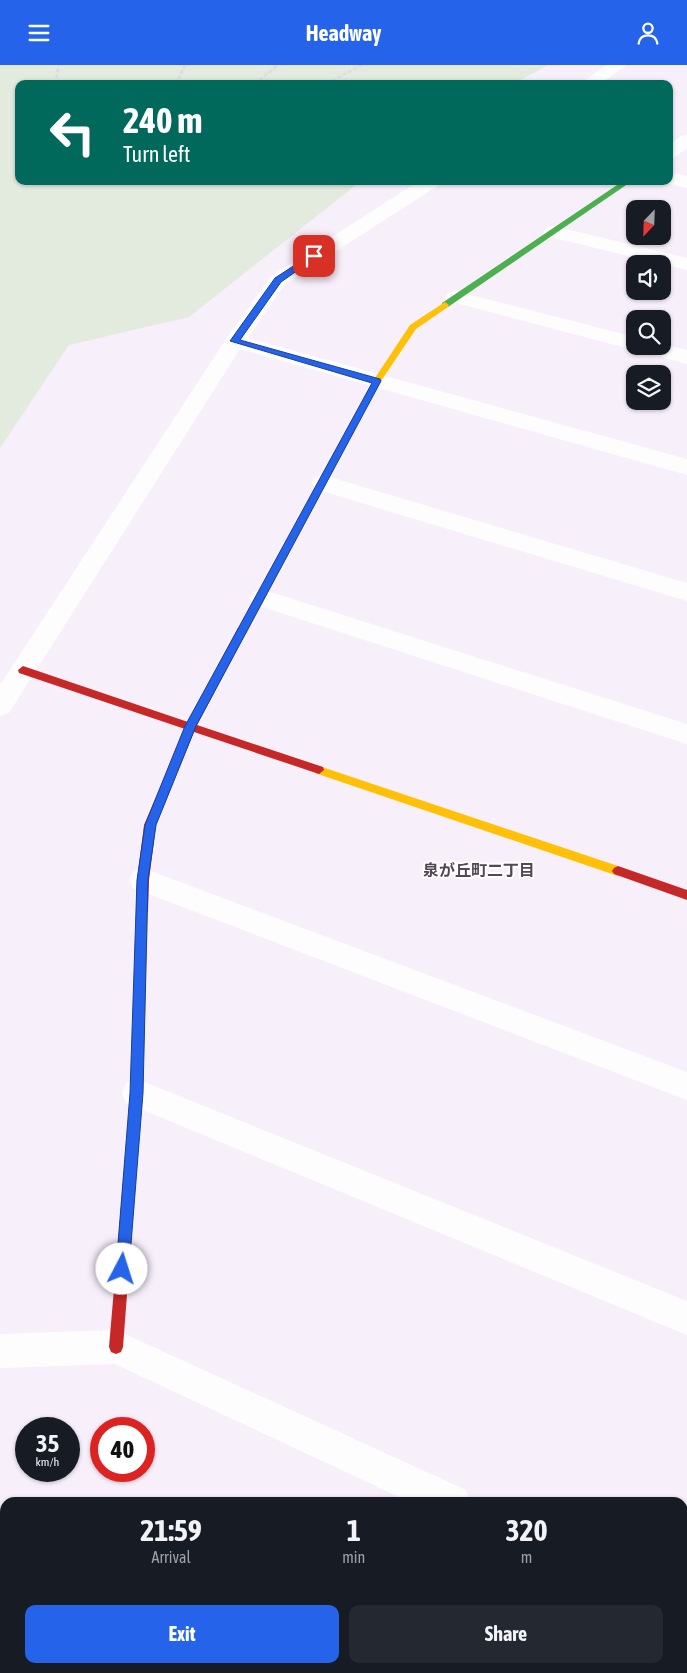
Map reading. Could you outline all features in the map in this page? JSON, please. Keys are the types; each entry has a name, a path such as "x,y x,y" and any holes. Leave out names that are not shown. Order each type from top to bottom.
{"street":[{"path":"594,80 618,65"},
{"path":"673,150 687,140"},
{"path":"673,179 687,182"},
{"path":"0,706 235,341 278,280 426,185"},
{"path":"116,1347 137,1093 143,880 150,825 191,726 377,381 412,327 622,185"},
{"path":"553,232 687,264"},
{"path":"456,297 626,342"},
{"path":"235,341 687,467"},
{"path":"671,353 687,357"},
{"path":"323,483 687,592"},
{"path":"261,598 687,734"},
{"path":"23,671 191,726 687,895"},
{"path":"143,880 687,1086"},
{"path":"137,1093 687,1318"},
{"path":"0,1351 116,1347 440,1497"}],"path":[{"path":"56,80 59,65"},
{"path":"178,80 184,65"},
{"path":"259,80 278,65"},
{"path":"334,80 362,65"}],"shaded area":[{"path":"0,65 548,65 520,80 15,80 15,185 356,185 189,317 69,345 0,448"}],"traffic: fast":[{"path":"445,305 622,185"}],"traffic: slow":[{"path":"242,631 377,381 413,327 445,305"},
{"path":"319,770 618,871"},
{"path":"133,1137 137,1093 142,911"}],"traffic: jam":[{"path":"142,911 143,880 150,825 191,726 242,631"},
{"path":"23,670 319,770"},
{"path":"618,871 687,895"},
{"path":"116,1347 133,1137"}],"district":[{"name":"泉が丘町二丁目","path":"479,870"}],"route":[{"path":"122,1269 137,1093 143,880 150,825 191,726 377,381 235,341 278,280 314,256"}]}
